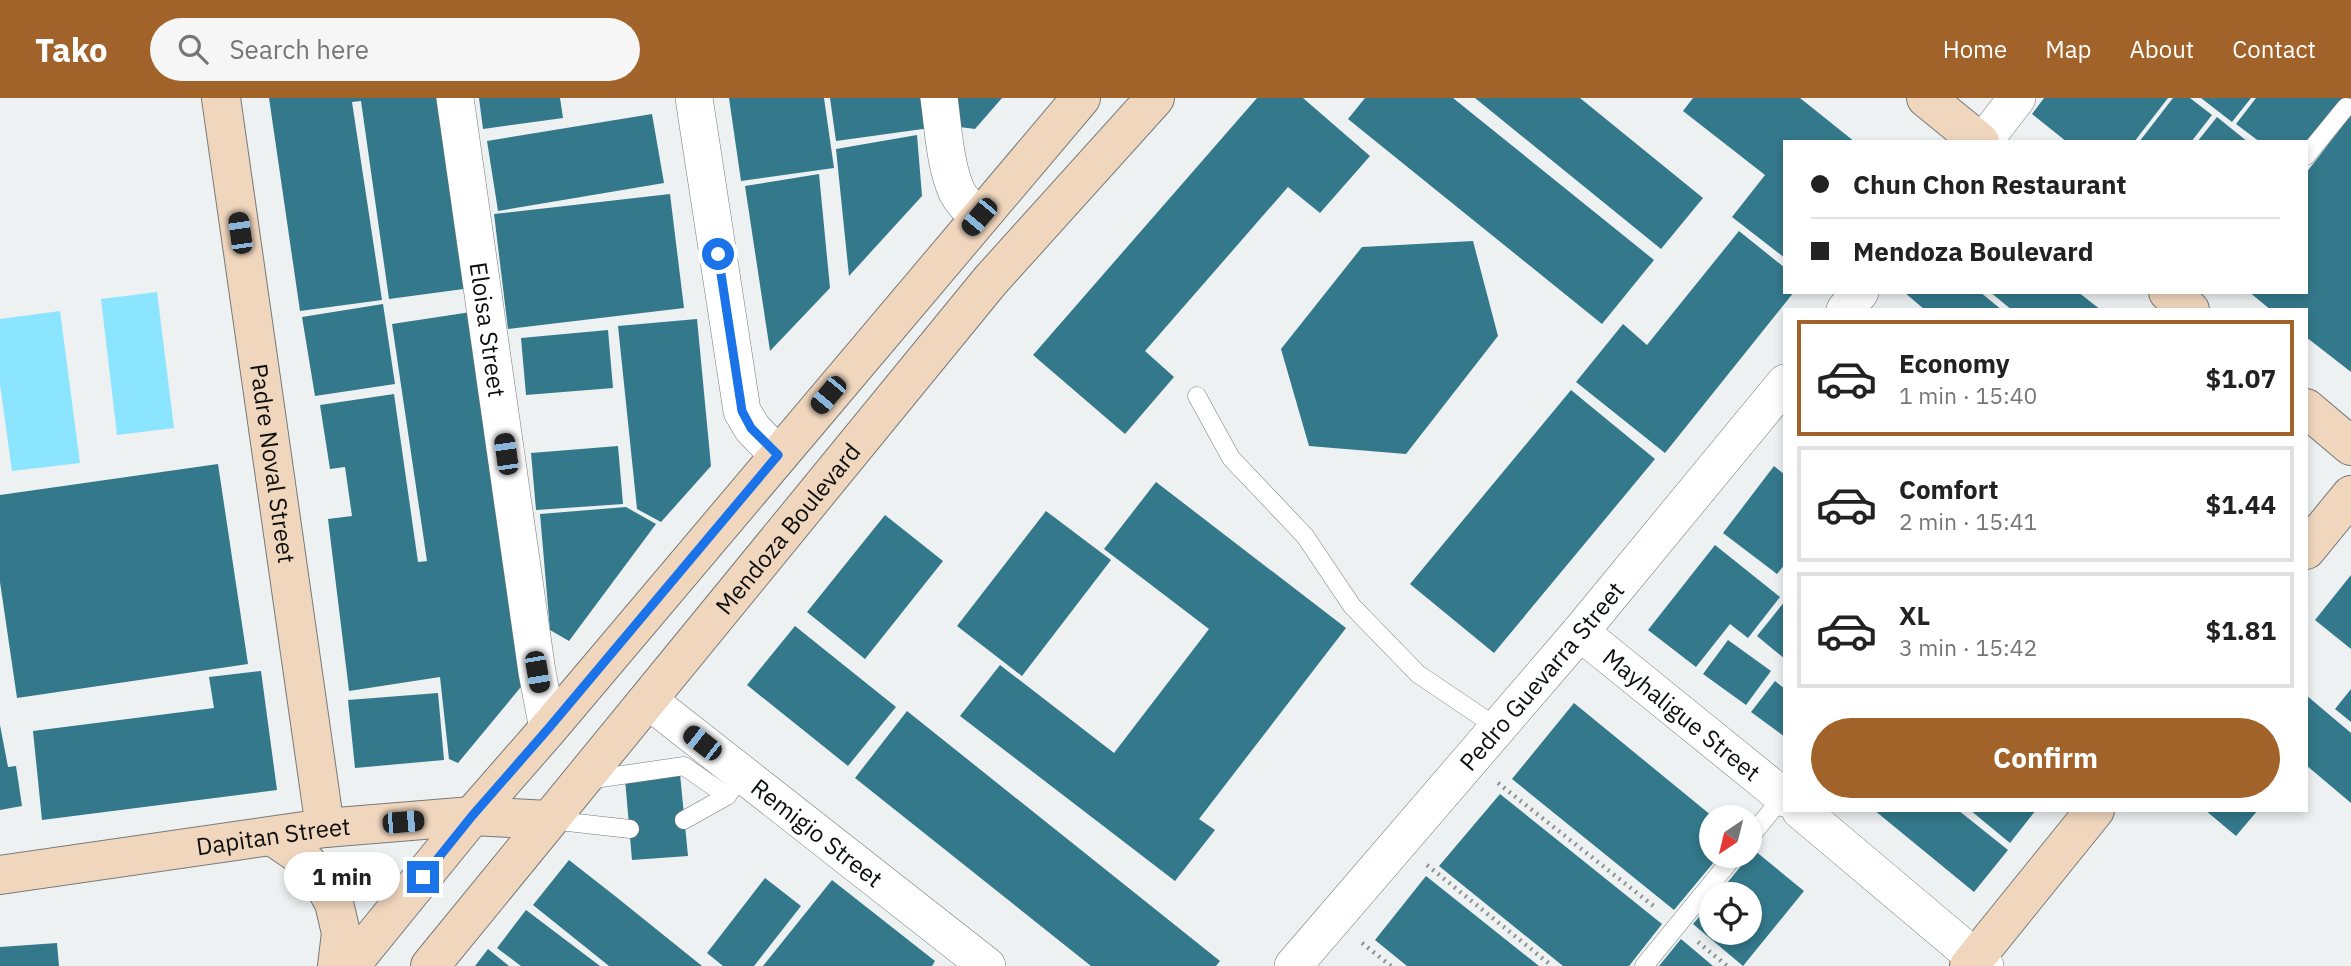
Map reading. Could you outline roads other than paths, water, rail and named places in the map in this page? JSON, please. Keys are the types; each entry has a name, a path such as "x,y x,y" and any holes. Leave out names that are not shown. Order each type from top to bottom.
{"main road":[{"name":"Padre Noval Street","path":"221,98 325,828"},
{"path":"350,966 472,816 1081,98"},
{"name":"Mendoza Boulevard","path":"430,966 990,281 1155,98"},
{"path":"1926,98 1979,140"},
{"path":"2308,410 2351,446"},
{"path":"2308,548 2351,495"},
{"path":"1976,963 2093,812"},
{"name":"Dapitan Street","path":"0,875 325,828 472,816 548,820"},
{"path":"272,836 300,855 321,879 334,903 341,933 337,966"}],"street":[{"name":"Eloisa Street","path":"455,98 537,672 548,729"},
{"path":"694,98 742,411 751,428 778,455"},
{"path":"939,98 957,193 966,206 979,217"},
{"path":"1984,140 2017,98"},
{"path":"1847,308 1858,294"},
{"name":"Pedro Guevarra Street","path":"1293,966 1580,632 1783,385"},
{"name":"Mayhaligue Street","path":"1580,632 1783,795"},
{"name":"Remigio Street","path":"648,700 693,754 969,960"},
{"name":"Mayhaligue Street","path":"1803,812 1976,963"}],"lane":[{"path":"2308,154 2346,107"},
{"path":"1197,396 1231,458 1305,536 1352,606 1418,674 1498,728"},
{"path":"579,781 693,754"},
{"path":"684,820 735,785"},
{"path":"1762,825 1783,804"},
{"path":"548,820 630,830"},
{"path":"1644,966 1724,868"}]}
